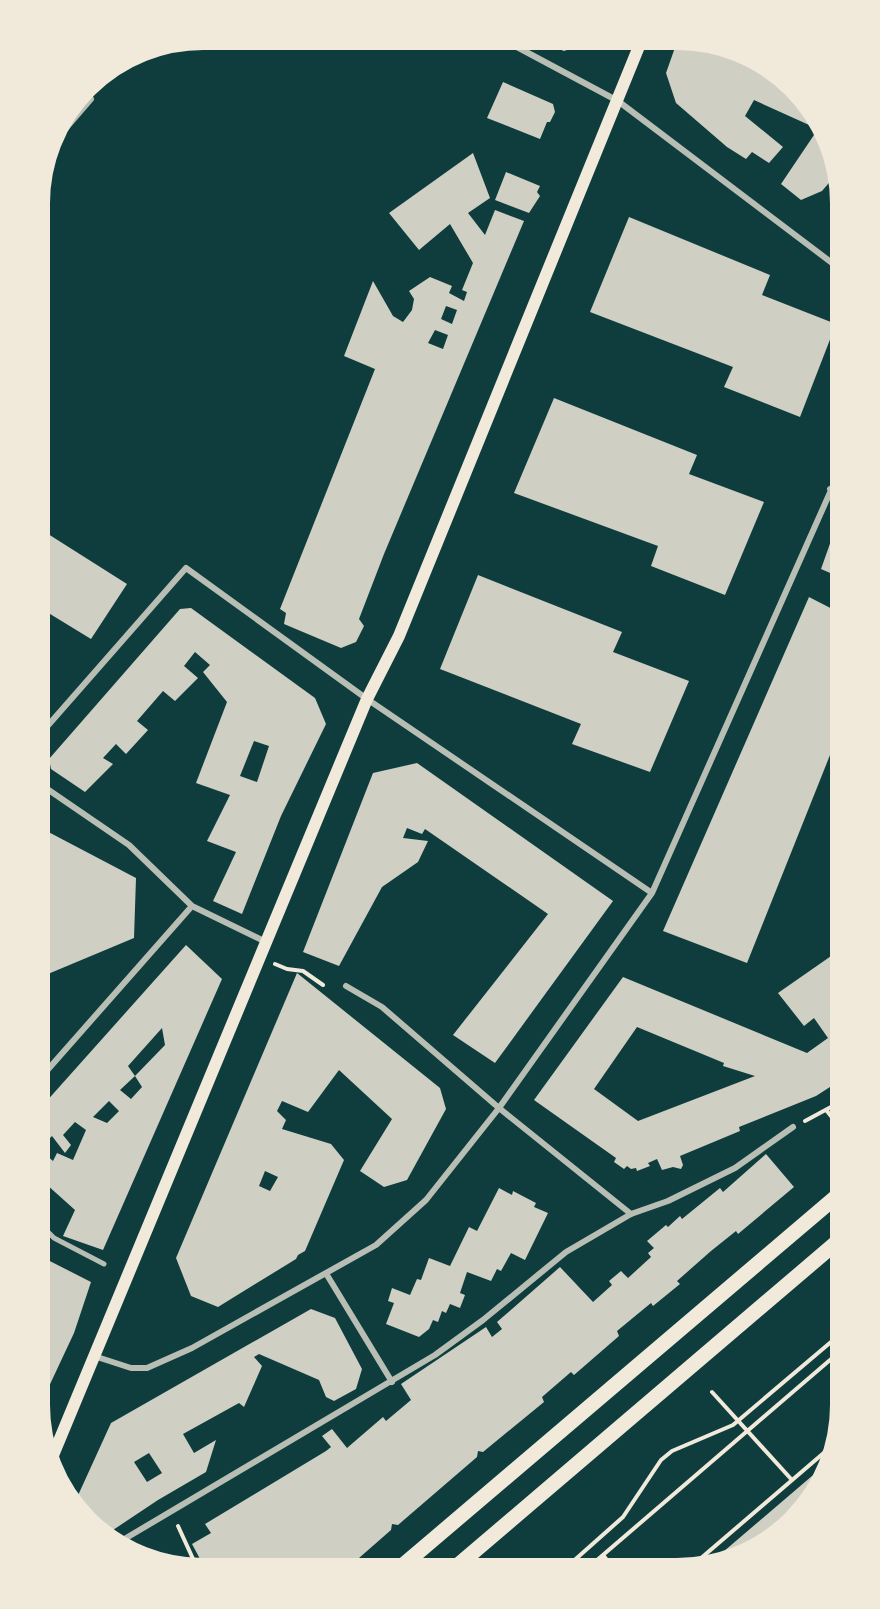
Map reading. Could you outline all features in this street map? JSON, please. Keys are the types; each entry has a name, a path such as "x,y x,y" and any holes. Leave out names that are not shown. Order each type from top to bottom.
{"main road":[{"path":"54,1453 367,699 399,636 639,46"},
{"path":"407,1562 833,1199"},
{"path":"462,1562 833,1245"}],"street":[{"path":"515,46 618,101 834,264"},
{"path":"67,127 91,99"},
{"path":"94,1356 131,1368 147,1368 192,1348 327,1275 376,1245 426,1200 500,1108 652,892 834,481"},
{"path":"830,489 834,491"},
{"path":"46,728 186,568 367,699 652,892"},
{"path":"46,788 129,845 192,906 239,931 267,942"},
{"path":"46,1072 192,906"},
{"path":"346,986 382,1007 500,1108 631,1214"},
{"path":"123,1540 172,1514 392,1382 483,1320 566,1252 631,1214 668,1201 735,1168 793,1126"},
{"path":"46,1230 54,1238 104,1264"},
{"path":"327,1275 392,1382"}],"path":[{"path":"260,957 287,969 303,971 322,985"},
{"path":"793,1126 833,1106"},
{"path":"827,1110 833,1119"},
{"path":"572,1562 623,1517 661,1460 672,1451 739,1421 833,1340"},
{"path":"595,1562 833,1357"},
{"path":"712,1392 792,1480"},
{"path":"698,1561 826,1451"},
{"path":"172,1514 194,1562"},
{"path":"603,1555 608,1562"}],"building":[{"path":"552,46 578,46 564,51"},
{"path":"676,46 727,55 764,73 780,86 807,116 813,127 754,100 745,116 783,147 769,163 752,152 746,159 727,147 676,103 666,73"},
{"path":"503,82 553,104 555,112 550,122 547,122 540,139 487,118"},
{"path":"816,132 825,153 831,180 822,191 801,200 781,184"},
{"path":"473,153 490,198 468,213 485,235 495,210 524,221 384,554 359,619 364,626 356,642 341,648 284,624 286,613 280,609 375,369 344,356 373,281 393,316 403,322 412,310 414,299 409,291 430,277 452,286 449,293 464,301 467,292 462,290 473,263 450,224 419,250 389,213","holes":["446,306 457,310 452,324 441,319","435,330 448,335 443,349 428,343"]},
{"path":"506,172 540,186 537,192 540,196 529,213 495,200"},
{"path":"629,217 770,275 762,295 834,323 834,329 800,417 724,387 733,367 590,312"},
{"path":"554,398 697,455 689,474 764,502 725,595 651,566 658,546 514,493"},
{"path":"46,533 127,584 91,639 46,612"},
{"path":"832,538 834,575 821,569"},
{"path":"478,575 622,632 613,652 689,681 650,772 572,744 581,724 440,669"},
{"path":"809,597 834,610 834,746 747,963 663,931"},
{"path":"191,608 315,698 326,724 281,816 242,914 213,901 236,852 207,841 230,795 196,783 227,702 203,672 210,665 195,652 184,666 198,678 175,701 163,691 137,721 148,730 126,754 116,744 103,758 113,764 85,792 51,769 49,759 180,609","holes":["254,741 269,746 257,782 240,776"]},
{"path":"417,763 613,901 495,1063 453,1035 548,914 425,829 422,834 407,828 403,838 428,841 418,862 382,887 339,966 303,952 373,773"},
{"path":"46,831 136,878 134,938 46,975"},
{"path":"186,945 222,979 103,1250 63,1236 75,1210 46,1184 46,1155 53,1161 57,1153 73,1160 86,1130 75,1122 63,1135 71,1145 65,1153 52,1136 46,1142 46,1102","holes":["162,1028 165,1045 135,1076 128,1066","135,1076 142,1087 131,1099 120,1090","109,1101 119,1111 107,1123 93,1117"]},
{"path":"833,954 833,1085 816,1096 739,1127 740,1131 680,1156 683,1165 681,1169 673,1167 662,1170 657,1159 648,1163 650,1166 637,1171 636,1168 631,1169 627,1166 624,1169 614,1162 616,1158 534,1100 623,977 807,1053 828,1038 814,1018 804,1026 778,993","holes":["637,1027 724,1063 723,1066 755,1076 638,1121 594,1089"]},
{"path":"297,973 440,1088 446,1109 407,1180 384,1187 360,1171 392,1119 339,1070 308,1112 282,1101 277,1111 286,1120 282,1129 331,1144 344,1160 305,1251 296,1259 218,1307 191,1296 176,1258","holes":["265,1171 278,1177 270,1191 259,1186"]},
{"path":"766,1154 794,1187 738,1234 736,1231 711,1251 677,1281 680,1284 653,1306 651,1303 617,1331 619,1336 574,1375 571,1372 542,1397 544,1402 483,1452 478,1451 477,1457 398,1525 392,1524 391,1530 354,1562 202,1562 192,1544 211,1533 205,1524 326,1451 331,1447 322,1436 332,1429 347,1448 383,1417 386,1421 411,1400 401,1384 486,1327 492,1337 502,1329 497,1322 560,1267 593,1302 612,1285 609,1281 621,1271 628,1278 651,1257 648,1253 654,1248 647,1241 680,1216 682,1219 720,1188 723,1192"},
{"path":"499,1188 512,1195 513,1191 536,1203 534,1207 548,1213 525,1260 511,1253 501,1271 497,1269 491,1281 467,1272 460,1293 465,1295 460,1308 450,1304 446,1313 442,1311 438,1322 433,1320 429,1329 419,1337 386,1324 394,1303 388,1301 392,1288 410,1295 417,1279 421,1280 429,1258 450,1266 469,1227 477,1231"},
{"path":"46,1259 91,1282 74,1333 46,1393"},
{"path":"311,1309 335,1318 362,1369 356,1389 334,1401 326,1397 319,1380 259,1354 254,1357 262,1366 244,1407 239,1403 183,1434 194,1453 216,1440 206,1472 111,1532 77,1498 111,1423","holes":["149,1453 162,1473 147,1482 134,1462"]},
{"path":"819,1470 801,1501 772,1530 746,1546 727,1554 723,1552"}]}
